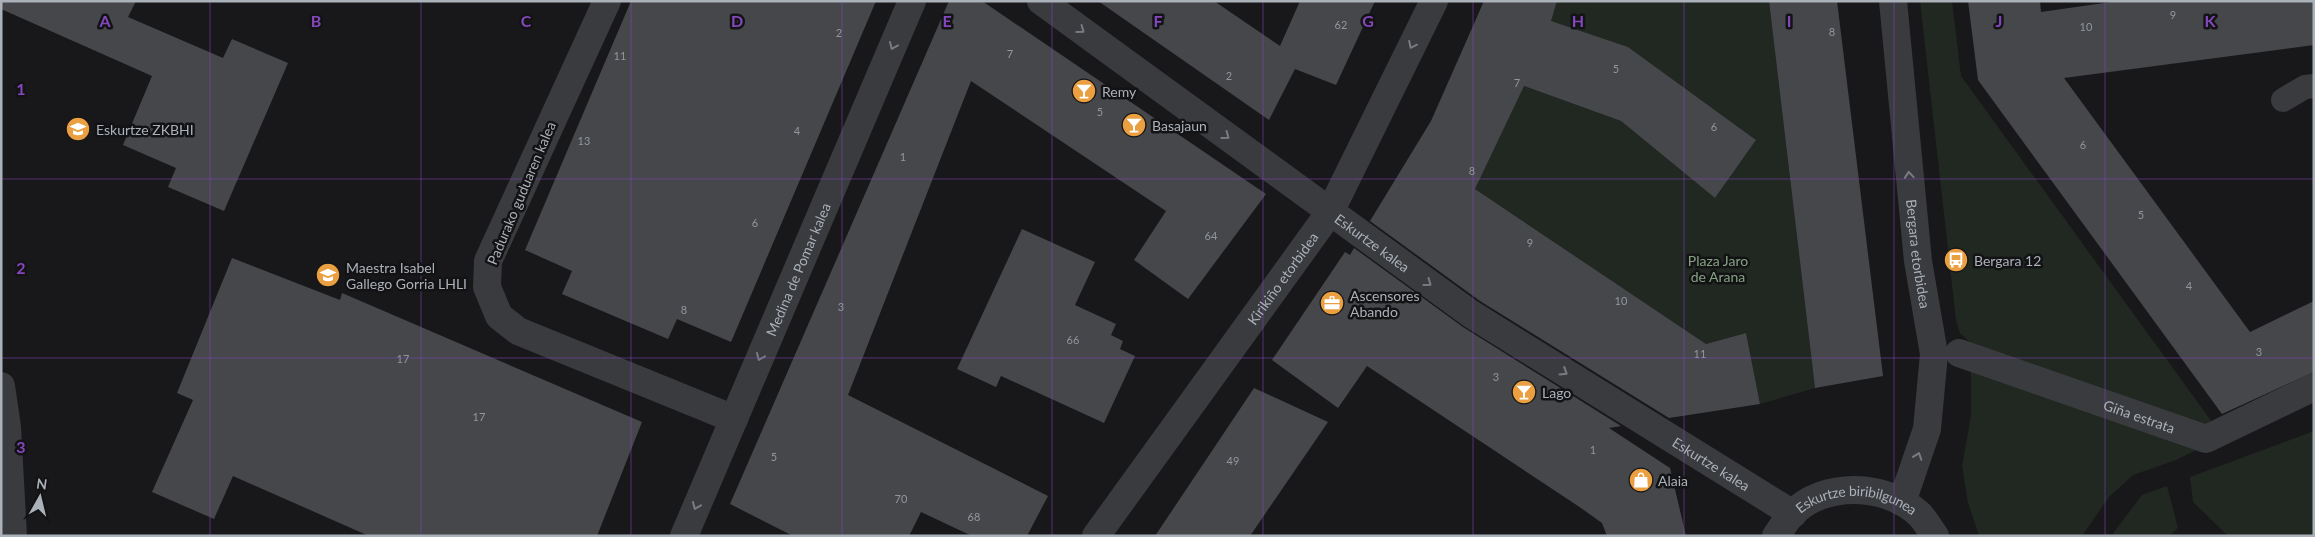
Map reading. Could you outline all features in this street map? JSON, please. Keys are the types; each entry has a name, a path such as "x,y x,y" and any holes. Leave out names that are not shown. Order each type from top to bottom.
{"street":[{"name":"Padurako guduaren kalea","path":"607,1 488,261 487,287 499,316 518,330 734,419"},
{"name":"Medina de Pomar kalea","path":"684,536 912,1"},
{"name":"Eskurtze kalea","path":"1041,1 1471,314 1793,514"},
{"name":"Kirikiño etorbidea","path":"1096,536 1330,212 1434,1"},
{"name":"Bergara etorbidea","path":"1893,1 1918,261 1934,354 1927,429 1902,502"},
{"name":"Giña estrata","path":"1959,353 2206,439 2314,387"},
{"path":"1,386 7,427 14,536"},
{"name":"Eskurtze biribilgunea","path":"1776,536 1793,514 1811,500 1841,490 1874,491 1902,502 1919,514 1935,536"}],"lane":[{"path":"2283,100 2305,88 2314,86"}],"green space":[{"name":"Plaza Jaro de Arana","path":"1483,1 1523,1 1554,12 1557,1 1769,1 1815,388 1760,404 1746,333 1706,344 1475,189 1523,86 1621,121 1715,198 1756,140 1628,47 1553,22 1548,35 1480,10"},
{"path":"1920,1 1952,1 1961,76 2212,422 2201,427 1974,346 1960,333 1956,320"},
{"path":"1971,370 2200,448 2176,460 2133,475 2109,497 2082,536 1979,536 1968,503 1962,466 1971,416"},
{"path":"2314,431 2314,536 2228,536 2193,502 2190,477"},
{"path":"2167,486 2178,528 2169,536 2111,536 2142,495"}],"building":[{"path":"1,1 136,1 128,17 223,58 232,39 288,63 224,211 168,187 176,168 123,145 152,76 1,9"},
{"path":"631,1 876,1 731,342 677,319 668,339 562,294 572,271 525,250"},
{"path":"949,1 982,1 1266,194 1188,299 1134,260 1166,211 971,81 848,395 1048,496 1027,536 972,536 921,512 909,536 793,536 730,504"},
{"path":"1098,1 1214,1 1280,46 1300,1 1375,1 1336,85 1295,69 1269,120"},
{"path":"1484,1 1557,1 1551,21 1628,47 1756,140 1715,198 1621,121 1524,86 1475,189 1706,344 1746,333 1760,404 1669,418 1480,301 1370,221 1431,121"},
{"path":"1769,1 1837,1 1883,376 1815,388"},
{"path":"1968,1 2040,1 2041,12 2118,1 2314,1 2314,45 2064,78 2250,332 2314,301 2314,372 2222,414 1978,80"},
{"path":"1022,229 1095,262 1075,305 1116,324 1111,335 1123,341 1120,349 1135,356 1104,423 1001,376 996,387 957,369"},
{"path":"1354,248 1463,327 1621,426 1609,428 1670,468 1686,536 1607,536 1602,523 1581,508 1367,366 1338,408 1272,360 1345,252 1350,255"},
{"path":"232,258 340,300 342,293 642,422 597,536 369,536 233,476 214,519 152,492 193,400 177,393"},
{"path":"1254,388 1328,422 1250,536 1155,536"}],"place":[{"name":"Remy","path":"1084,91"},
{"name":"Basajaun","path":"1134,125"},
{"name":"Eskurtze ZKBHI","path":"78,129"},
{"name":"Bergara 12","path":"1956,260"},
{"name":"Maestra Isabel Gallego Gorria LHLI","path":"328,275"},
{"name":"Ascensores Abando","path":"1332,303"},
{"name":"Lago","path":"1524,392"},
{"name":"Alaia","path":"1641,480"}]}
